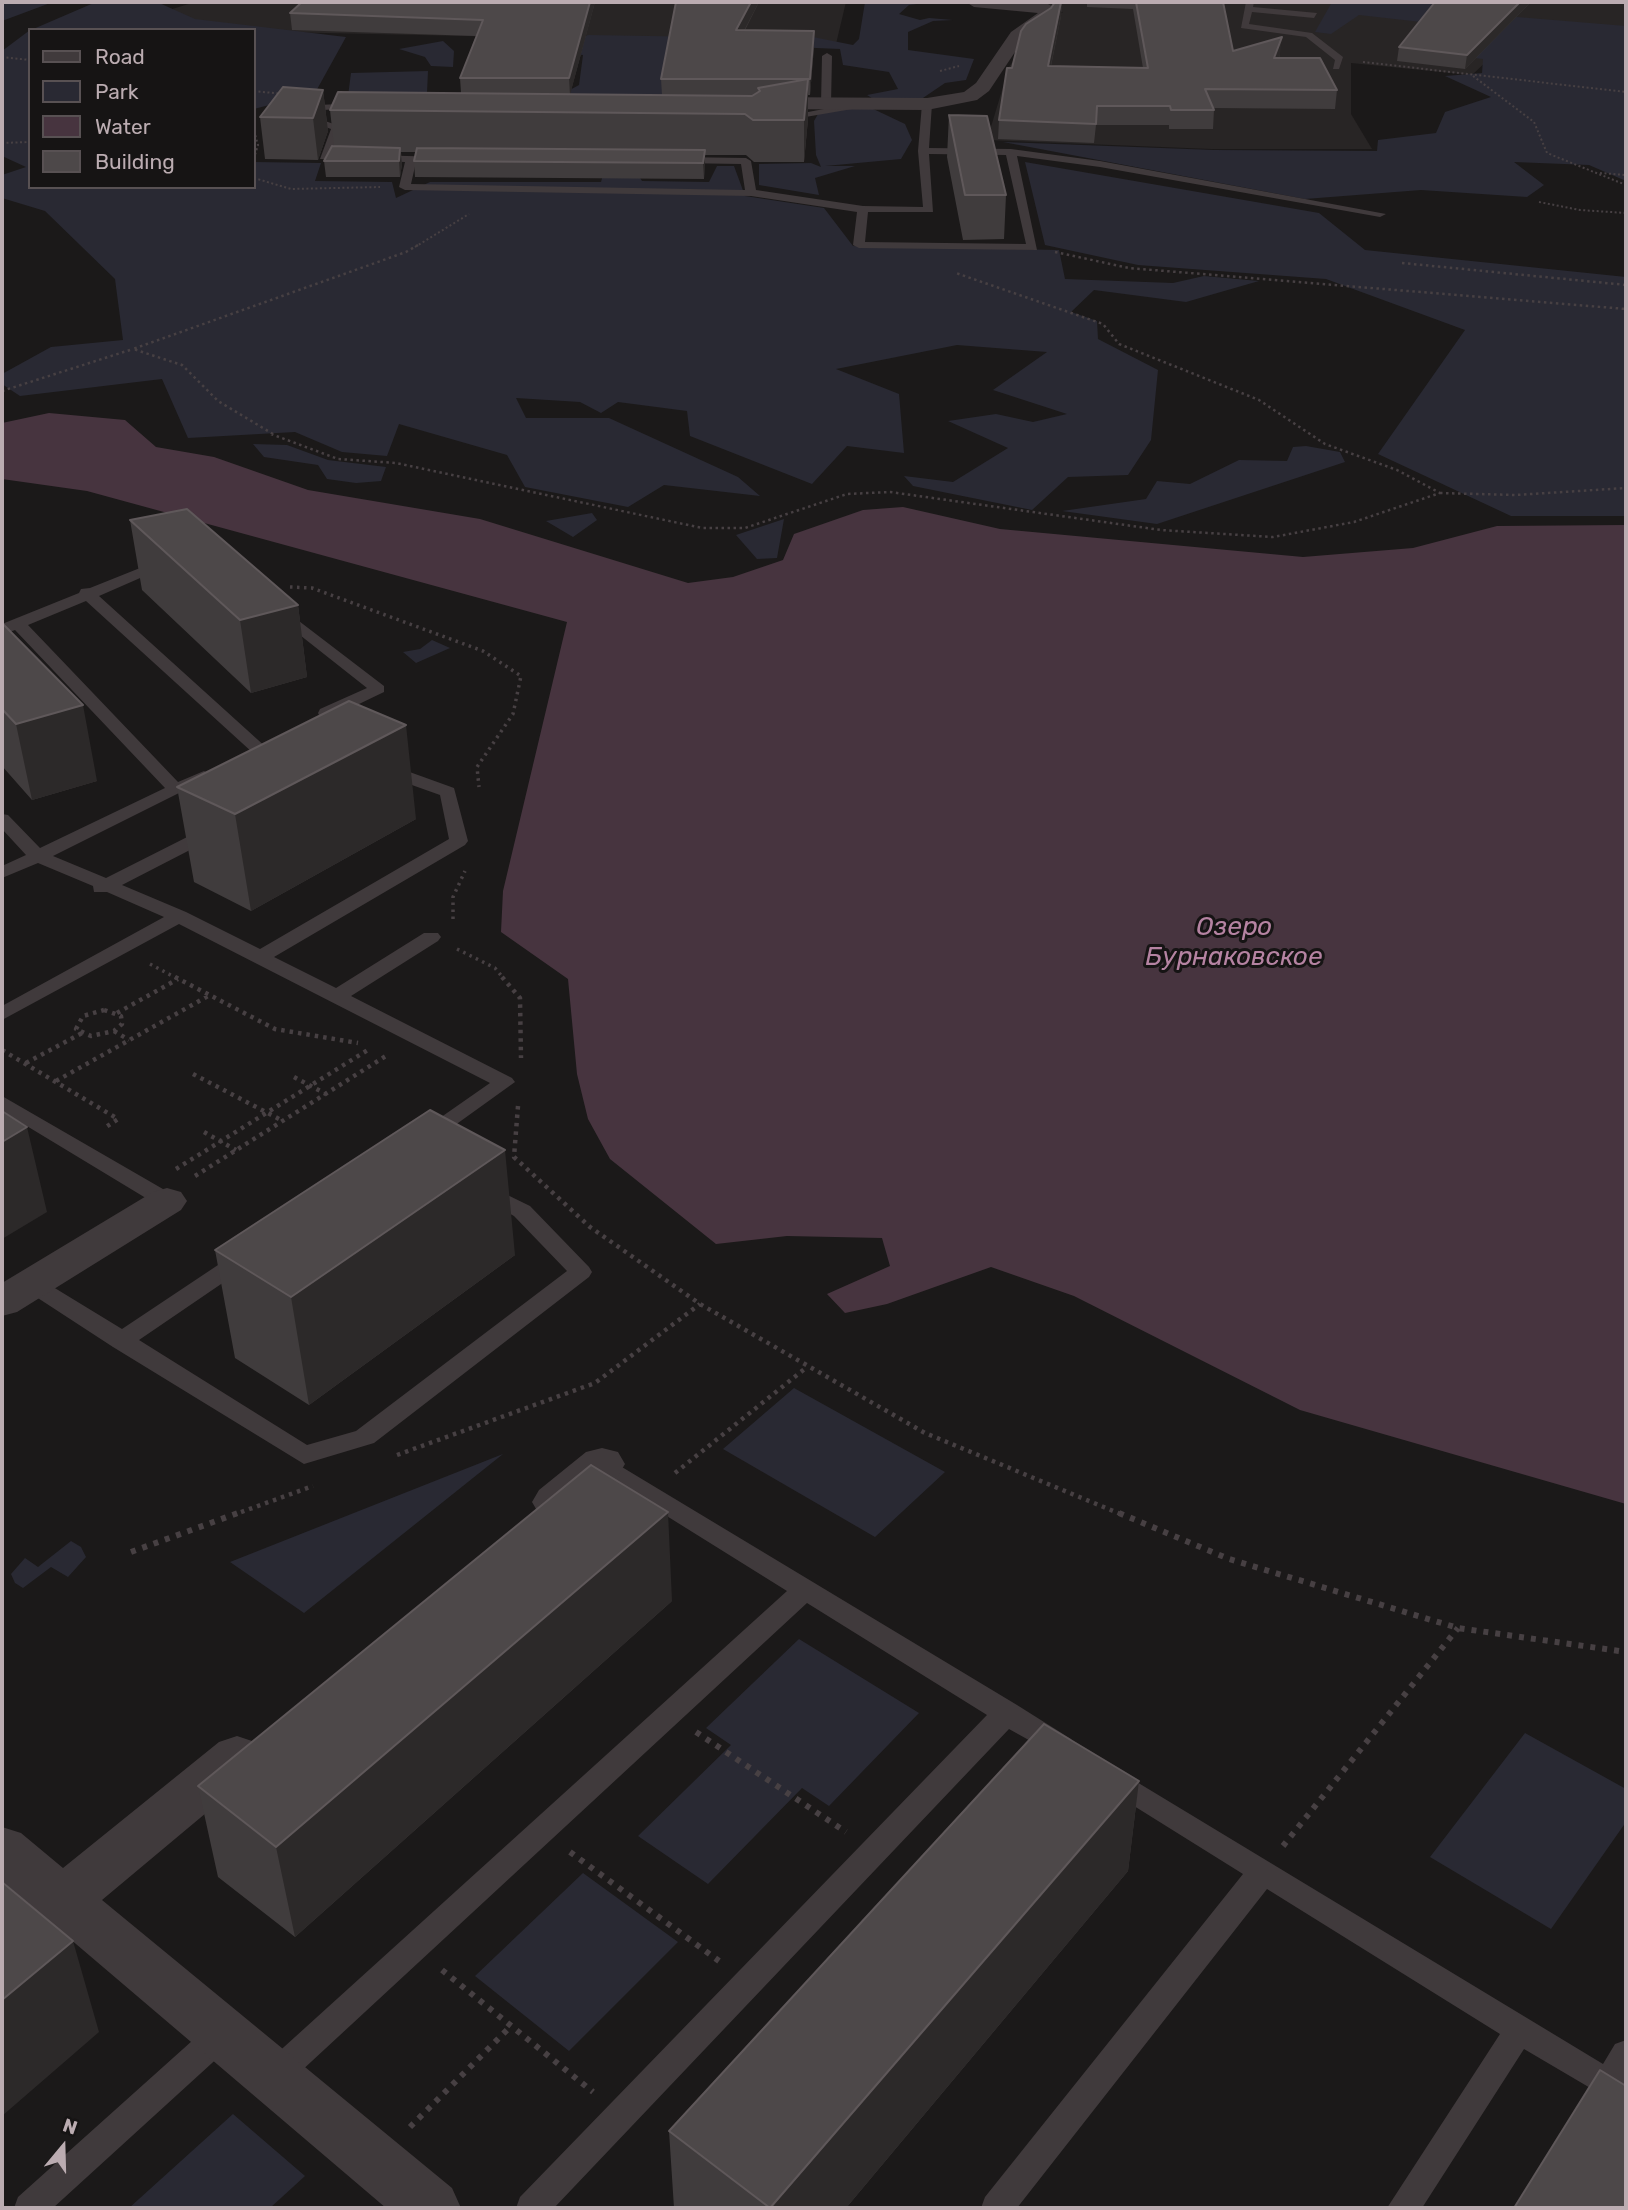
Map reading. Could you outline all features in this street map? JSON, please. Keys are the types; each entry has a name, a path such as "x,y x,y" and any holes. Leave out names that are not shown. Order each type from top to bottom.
{"street":[{"path":"974,2 1054,5"},
{"path":"732,103 761,112 826,104 927,104 970,96 983,87 1017,36 1043,19 1054,5"},
{"path":"17,1293 174,1185"},
{"path":"516,1533 602,1464"},
{"path":"63,1900 271,1729"},
{"path":"7,1861 63,1900 431,2208"}],"lane":[{"path":"1309,35 1318,2"},
{"path":"1314,15 1249,6 1244,26 1309,35 1338,63"},
{"path":"826,104 827,56"},
{"path":"351,127 337,127 306,118 321,107 374,104"},
{"path":"761,112 866,104"},
{"path":"411,159 405,187 625,185 751,192 863,209 929,209 923,151 927,104"},
{"path":"337,127 324,156 451,159"},
{"path":"923,151 1011,152 1100,164 1380,214"},
{"path":"863,209 859,245 1033,248 1011,152"},
{"path":"668,160 747,156 751,192"},
{"path":"176,790 10,627 86,592 145,570 186,570"},
{"path":"244,584 378,689 312,720 334,734"},
{"path":"86,592 259,749"},
{"path":"260,957 459,841 448,792 370,764"},
{"path":"2,873 223,766"},
{"path":"2,819 36,855 100,888 179,916 505,1082 406,1148 429,1161"},
{"path":"100,888 232,822"},
{"path":"2,1014 179,916"},
{"path":"337,996 431,937"},
{"path":"6,1109 174,1185"},
{"path":"17,1293 121,1341 304,1455 365,1437 581,1272 522,1211 464,1180"},
{"path":"121,1341 258,1248"},
{"path":"602,1464 1617,2089 1626,2054"},
{"path":"274,2076 806,1590"},
{"path":"532,2208 1007,1713"},
{"path":"997,2208 1263,1871"},
{"path":"1403,2208 1520,2029"},
{"path":"30,2208 223,2033"}],"path":[{"path":"2,57 28,60"},
{"path":"1338,63 1626,92"},
{"path":"1472,76 1534,122 1547,153 1626,186"},
{"path":"2,143 28,142"},
{"path":"1596,173 1626,174"},
{"path":"256,179 290,189 405,187"},
{"path":"2,391 133,349 405,252 464,218 505,185"},
{"path":"1539,202 1580,210 1626,214"},
{"path":"898,246 957,274 1103,324 1119,344 1259,400 1325,444 1397,470 1440,493"},
{"path":"1033,248 1129,268 1626,309"},
{"path":"1402,263 1626,285"},
{"path":"133,349 182,365 218,401 277,436"},
{"path":"271,434 338,459 397,463 702,528 745,528 847,494 890,492 1161,530 1273,537 1354,522 1440,493 1515,495 1626,488"},
{"path":"244,584 312,588 483,651 521,676 513,714 477,767 480,792"},
{"path":"453,922 453,897 469,863"},
{"path":"452,947 495,968 520,998 521,1066"},
{"path":"121,948 275,1028 374,1045 221,1141 174,1185"},
{"path":"82,1033 76,1024 86,1015 104,1010 117,1013 179,979"},
{"path":"55,1082 210,995"},
{"path":"78,1010 86,1015"},
{"path":"25,1064 82,1033 99,1036 114,1031 122,1024 117,1013"},
{"path":"114,1031 129,1040"},
{"path":"174,1185 236,1150 398,1049 386,1047"},
{"path":"193,1074 283,1121"},
{"path":"294,1077 326,1094"},
{"path":"519,1092 514,1157 590,1227 700,1304 925,1433 1229,1559 1458,1628 1626,1652"},
{"path":"204,1132 236,1150"},
{"path":"389,1458 595,1383 700,1304"},
{"path":"650,1494 807,1367"},
{"path":"131,1552 324,1482"},
{"path":"1263,1871 1458,1628"},
{"path":"669,1714 874,1851"},
{"path":"541,1831 749,1983"},
{"path":"414,1948 622,2115"},
{"path":"376,2161 511,2026"}],"shaded area":[{"path":"195,2 846,2 836,44 278,32 156,14"},
{"path":"962,2 1626,2 1626,29 1490,58 1472,75 1351,63 1351,114 1372,149 1211,149 987,140 1009,67 1029,37 1063,12"}],"green space":[{"path":"2,2 53,2 2,21"},
{"path":"96,2 157,2 195,19 346,37 315,93 256,108 256,28 36,28"},
{"path":"865,2 933,2 909,5 899,14 920,20 953,20 933,21 908,32 908,50 974,59 966,80 945,83 920,100 875,100 867,95 898,89 889,72 843,65 840,49 745,45 813,37 853,45 859,39"},
{"path":"1332,2 1448,2 1457,12 1626,26 1626,181 1589,165 1514,162 1544,185 1527,197 1421,190 1305,199 1003,142 1214,150 1377,151 1378,140 1436,133 1445,112 1491,97 1445,76 1482,73 1483,59 1457,56 1430,23 1359,15 1331,34 1315,32"},
{"path":"28,32 28,189 256,189 256,162 321,163 315,181 392,182 396,198 430,182 601,182 606,164 632,164 642,181 709,182 717,166 734,166 745,196 824,208 853,246 1059,250 1065,279 1173,283 1204,276 1259,281 1186,302 1094,290 1071,312 1097,321 1098,339 1158,370 1151,440 1128,475 1068,477 1032,510 913,486 904,476 953,482 1008,448 948,421 996,414 1033,422 1067,414 993,390 1047,352 957,345 836,369 899,394 904,453 847,446 812,484 690,436 687,411 618,402 601,413 580,402 516,398 526,418 609,418 738,477 760,496 664,485 628,507 525,487 507,455 399,424 387,456 342,452 295,432 188,438 162,379 20,396 2,384 2,374 51,347 123,340 115,279 45,211 2,198 2,175 26,167 2,156 2,51"},
{"path":"588,35 711,37 677,57 665,59 661,77 779,78 807,94 806,101 572,99 566,92 579,85 583,55 540,52 569,45"},
{"path":"443,41 454,51 453,67 431,66 425,57 399,49"},
{"path":"428,71 427,93 348,96 351,73"},
{"path":"867,106 905,124 912,140 901,159 825,166 855,166 815,178 819,195 759,185 759,164 811,163 821,167 816,155 814,121 818,114"},
{"path":"1025,162 1319,213 1365,250 1626,277 1626,516 1511,516 1378,454 1465,330 1326,279 1138,265 1045,245"},
{"path":"253,444 287,445 328,460 386,467 381,481 356,483 327,479 318,465 264,457"},
{"path":"1306,446 1340,452 1345,462 1157,524 1062,511 1146,499 1157,481 1190,484 1239,460 1287,461 1293,447"},
{"path":"592,513 597,520 573,537 546,521"},
{"path":"784,519 777,558 757,559 736,535"},
{"path":"432,640 450,648 416,663 403,652 420,649"},
{"path":"794,1388 945,1472 875,1537 723,1449"},
{"path":"503,1454 304,1613 230,1562"},
{"path":"71,1541 81,1547 86,1557 68,1577 51,1567 23,1588 15,1583 11,1574 25,1558 38,1567"},
{"path":"799,1639 919,1713 829,1806 802,1788 708,1884 638,1836 731,1745 706,1728"},
{"path":"1525,1733 1626,1789 1626,1822 1551,1929 1430,1857"},
{"path":"583,1873 678,1942 569,2051 475,1976"},
{"path":"233,2114 305,2176 270,2208 129,2208"}],"water":[{"name":"Озеро Бурнаковское","path":"49,413 125,420 156,447 214,457 308,490 480,519 688,583 733,577 783,560 794,534 863,510 903,507 1000,529 1303,557 1413,548 1497,526 1626,525 1626,1504 1300,1410 1074,1296 991,1267 887,1304 845,1313 827,1294 890,1266 882,1238 787,1236 716,1244 610,1159 588,1119 577,1074 568,979 501,932 503,891 567,622 87,491 2,479 2,423"}],"building":[{"path":"302,2 590,2 569,78 460,78 483,20 290,13"},
{"path":"676,2 751,2 736,30 814,31 810,79 661,79"},
{"path":"1055,2 1061,2 1048,66 1148,68 1136,2 1223,2 1233,51 1282,37 1274,58 1320,58 1337,90 1205,89 1214,110 1171,110 1170,106 1097,106 1096,124 999,120 1007,68 1012,68 1021,31"},
{"path":"1435,2 1520,2 1467,55 1399,47"},
{"path":"808,79 804,120 753,120 745,114 330,110 338,92 752,96 760,91 758,88"},
{"path":"283,87 323,90 313,118 260,117"},
{"path":"949,115 987,116 1006,195 965,195"},
{"path":"332,146 400,148 399,161 324,161"},
{"path":"417,148 705,150 703,163 414,161"},
{"path":"187,509 298,605 240,620 130,520"},
{"path":"2,623 83,705 16,724 2,709"},
{"path":"349,701 406,725 235,814 177,787"},
{"path":"430,1110 505,1150 291,1297 215,1250"},
{"path":"2,1111 27,1127 2,1142"},
{"path":"591,1465 668,1512 276,1847 198,1786"},
{"path":"1044,1724 1139,1781 770,2208 669,2131"},
{"path":"2,1882 73,1941 2,2000"},
{"path":"1600,2070 1626,2086 1626,2208 1514,2208"}]}
